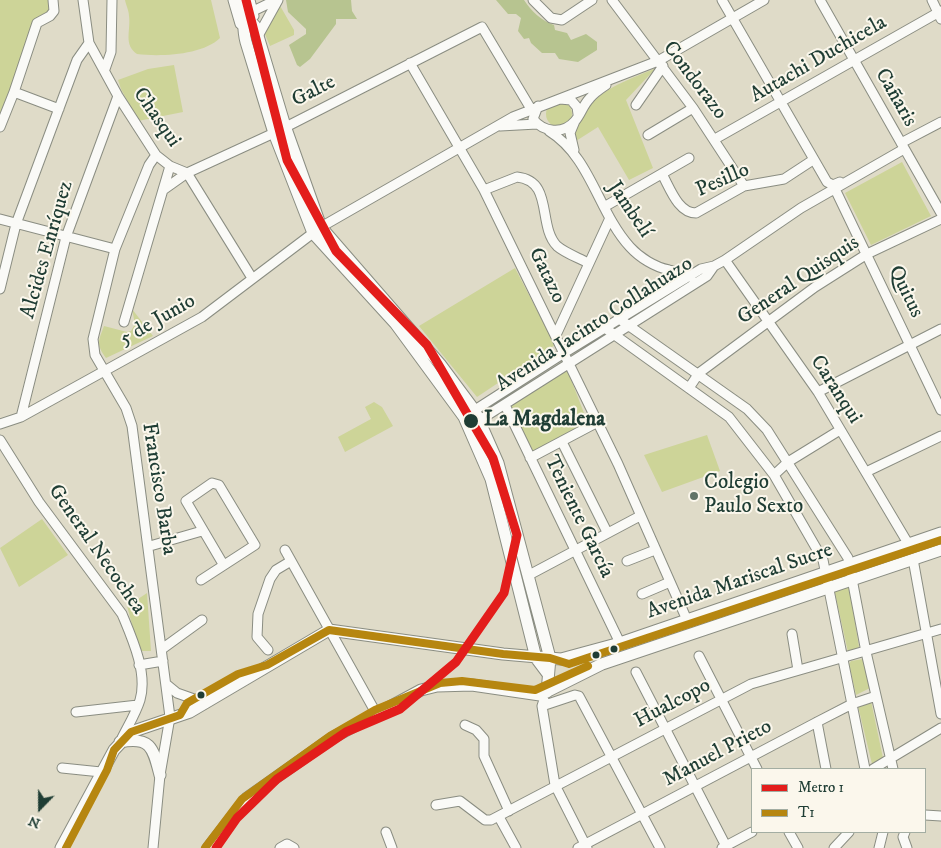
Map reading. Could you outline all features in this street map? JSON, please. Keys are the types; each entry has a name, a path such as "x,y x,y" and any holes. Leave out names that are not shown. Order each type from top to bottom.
{"main road":[{"path":"241,0 257,31 317,230 402,317 477,416 492,448 501,471 550,658 547,692"},
{"path":"249,13 242,30 274,132 317,230 395,323 466,422 491,480 536,658 548,674"},
{"path":"480,455 492,448"},
{"name":"Avenida Mariscal Sucre","path":"329,630 536,658 566,658 620,643 941,533"},
{"name":"Avenida Mariscal Sucre","path":"211,847 247,798 332,738 376,712 421,690 437,686 472,685 534,695 547,692 602,664 690,636 852,578 941,550"},
{"path":"120,742 131,732 170,717 190,712 329,630"},
{"path":"503,654 522,647 529,641 530,631"},
{"path":"120,742 137,740 150,746 154,752 160,775"},
{"name":"General Necochea","path":"61,848 101,772 120,742"}],"street":[{"path":"0,127 37,23 50,16 54,11 54,1 64,0"},
{"path":"0,288 16,224 77,60 89,43 83,0"},
{"path":"105,69 111,52 112,0"},
{"path":"233,0 242,30"},
{"path":"250,0 249,13 277,0"},
{"path":"257,31 277,0"},
{"path":"533,0 551,18 562,20 592,0"},
{"name":"Condorazo","path":"612,0 693,108 744,186"},
{"path":"722,0 813,160 830,185 844,180 850,181"},
{"path":"612,81 590,98 577,118 569,126 549,131 537,124 534,118 534,108 660,64 764,0"},
{"name":"Cañaris","path":"820,0 941,213"},
{"path":"932,0 940,14"},
{"name":"Autachi Duchicela","path":"715,139 781,103 853,60 940,14"},
{"name":"Galte","path":"163,190 187,173 274,132 482,27 534,108"},
{"name":"Chasqui","path":"89,43 105,69 118,96 156,154 170,166 187,173 252,278"},
{"name":"Gatazo","path":"410,63 484,190 556,334 596,423 618,464 686,620"},
{"path":"636,105 660,64"},
{"path":"14,92 59,109"},
{"name":"Alcides Enríquez","path":"21,417 66,237 118,96"},
{"path":"560,99 571,100 577,107 577,118"},
{"name":"5 de Junio","path":"0,424 21,417 202,317 317,230 534,108"},
{"path":"648,134 693,108"},
{"name":"Jambelí","path":"574,152 570,133 577,118"},
{"name":"Avenida Jacinto Collahuazo","path":"477,416 564,353 618,318 693,279 707,276 714,266 801,208 850,181 941,122"},
{"path":"500,126 537,124"},
{"name":"Jambelí","path":"549,131 560,137 574,152 610,218 630,248 650,263 693,279"},
{"name":"Francisco Barba","path":"153,848 160,775 170,717 150,546 132,426 126,408 95,355 93,339 114,249 149,164 156,154"},
{"path":"604,207 688,158"},
{"name":"Pesillo","path":"662,174 682,209 688,213 696,213 744,186 784,179 813,160"},
{"path":"124,322 127,306 170,166"},
{"path":"484,190 518,176 534,182 539,189 546,222 557,246 588,263"},
{"name":"Quitus","path":"835,190 911,344 941,410"},
{"path":"556,334 610,218"},
{"path":"0,219 114,249"},
{"name":"General Quisquis","path":"689,388 699,373 815,286 867,254 941,219"},
{"name":"Caranqui","path":"725,260 818,392 909,545"},
{"name":"Avenida Jacinto Collahuazo","path":"466,422 505,405 628,325 693,279"},
{"path":"618,318 699,373 747,409 767,430 788,462 850,564 866,652 893,768"},
{"path":"605,328 734,422 774,475 823,560 865,768"},
{"path":"818,392 941,329"},
{"name":"Teniente García","path":"505,405 620,643"},
{"path":"530,458 596,423"},
{"path":"774,475 788,462 840,430"},
{"path":"866,472 941,436"},
{"name":"General Necochea","path":"0,440 39,502 122,614 140,666 142,693 120,742"},
{"path":"562,442 607,532"},
{"path":"201,580 255,545 216,483 187,498 186,501 223,564"},
{"path":"529,575 640,516"},
{"path":"150,546 202,531"},
{"path":"285,550 376,712"},
{"path":"627,561 655,550"},
{"path":"913,559 941,714"},
{"path":"268,650 257,637 258,614 272,574 291,561"},
{"path":"642,594 670,582"},
{"path":"162,649 202,620"},
{"name":"Hualcopo","path":"499,817 555,784 764,679 866,652 941,629"},
{"path":"792,634 798,670"},
{"path":"699,656 756,768"},
{"path":"140,666 163,661"},
{"path":"636,672 725,847 751,833"},
{"path":"166,684 177,693 194,699"},
{"path":"547,692 542,706 555,784 584,847"},
{"path":"542,706 575,695 579,696 660,848"},
{"name":"Manuel Prieto","path":"584,847 750,756 852,704 876,696"},
{"path":"76,712 138,705"},
{"path":"817,722 826,768"},
{"path":"465,725 476,730 484,739 484,756 509,811"},
{"path":"875,768 941,728"},
{"path":"62,768 101,772"},
{"path":"436,805 460,801 485,820 499,817 516,848"},
{"path":"926,815 941,816"},
{"path":"386,832 392,848"},
{"path":"790,833 798,848"},
{"path":"834,848 848,833"},
{"path":"878,833 879,846"},
{"path":"879,846 883,833"},
{"path":"905,833 903,837 907,848"},
{"path":"280,848 287,844 294,848"}],"green space":[{"path":"0,0 49,0 51,5 49,14 37,19 0,115"},
{"path":"125,0 211,0 220,38 203,48 181,54 137,54 129,42 129,14"},
{"path":"286,0 351,0 352,11 357,19 336,19 336,24 310,59 300,67 297,65 289,45 306,34 306,29 288,12"},
{"path":"496,0 524,0 537,15 554,25 555,30 567,33 571,40 586,34 597,42 597,50 578,62 559,59 555,53 542,53 531,43 529,38 524,39 518,31 521,18 516,14 508,14"},
{"path":"279,4 294,30 294,35 270,46 264,32"},
{"path":"174,65 183,112 138,121 118,80 148,69"},
{"path":"656,68 626,100 653,168 629,180 598,127 576,141 573,134 592,102 618,85"},
{"path":"559,101 568,105 572,114 568,123 559,127 550,123 546,114 550,105"},
{"path":"902,162 931,216 871,245 845,193"},
{"path":"515,268 555,345 477,397 419,326"},
{"path":"132,309 153,336 106,358 99,346 104,326 127,332 131,331 135,324"},
{"path":"567,369 589,426 533,454 508,407"},
{"path":"374,402 382,407 393,426 345,452 338,437 371,419 365,407"},
{"path":"707,435 720,471 662,492 644,455"},
{"path":"42,519 68,555 19,587 0,548"},
{"path":"849,585 859,647 848,652 834,589"},
{"path":"147,593 151,651 139,651 126,602 138,599"},
{"path":"863,659 870,688 856,695 849,664 851,661"},
{"path":"871,701 883,758 872,764 858,706"}],"metro line":[{"name":"1","path":"216,848 237,818 277,779 346,732 400,709 456,662 504,593 517,535 493,458 427,345 336,251 287,160 246,0"}],"transit line":[{"name":"T1","path":"66,848 107,770 114,750 131,732 180,715 187,703 238,674 267,665 329,630 503,654 550,658 569,664 941,540"},
{"name":"T1","path":"205,848 242,799 330,736 375,710 440,683 462,681 535,690 588,666"}],"place":[{"name":"La Magdalena","path":"471,421"},
{"name":"Colegio Paulo Sexto","path":"694,496"}]}
